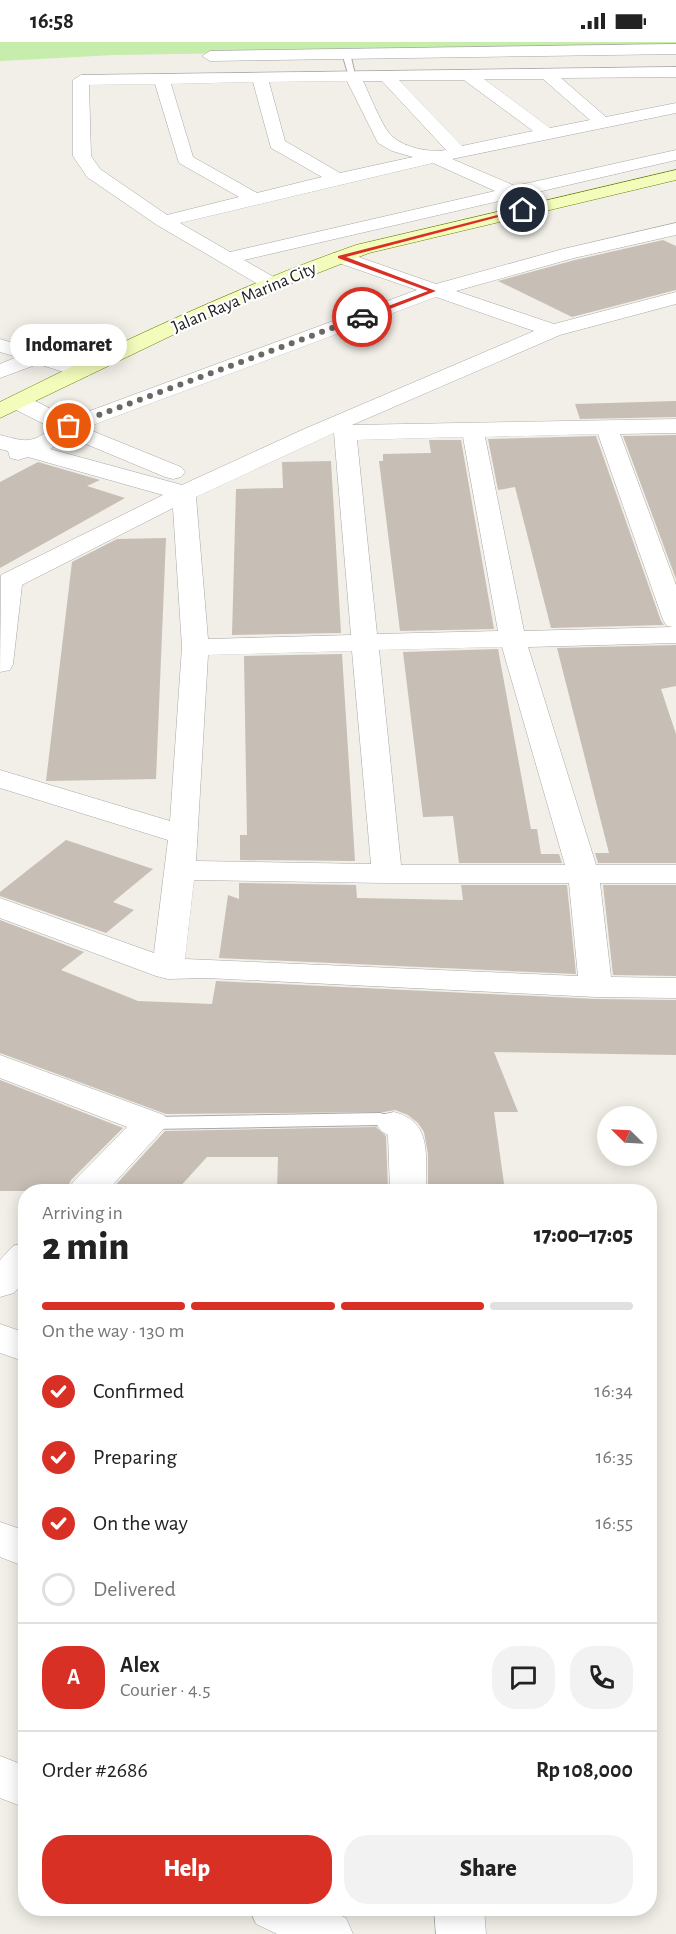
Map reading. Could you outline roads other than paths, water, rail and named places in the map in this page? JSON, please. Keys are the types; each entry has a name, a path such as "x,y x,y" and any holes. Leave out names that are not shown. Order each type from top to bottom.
{"main road":[{"name":"Jalan Raya Marina City","path":"9,407 80,371 270,283 340,257 544,205 676,175"}],"street":[{"path":"191,56 676,49"},
{"path":"606,50 625,74 674,110"},
{"path":"80,62 82,156 93,173 164,221 270,283"},
{"path":"81,80 676,72"},
{"path":"548,75 602,122"},
{"path":"387,76 459,153"},
{"path":"469,76 546,133"},
{"path":"353,77 384,139 398,147 436,158 544,205"},
{"path":"260,78 277,144 339,180"},
{"path":"162,79 184,159 254,198"},
{"path":"164,221 254,198 546,133 674,110"},
{"path":"227,258 676,155"},
{"path":"0,463 13,446 51,440 69,426 433,291 570,253 676,229"},
{"path":"340,257 552,331"},
{"path":"0,664 5,583 193,489 342,428 552,331 676,298"},
{"path":"0,345 80,371"},
{"path":"0,372 37,357"},
{"path":"9,407 69,426 76,432 193,489"},
{"path":"342,428 473,431 676,426"},
{"path":"342,428 387,874"},
{"path":"607,428 676,620"},
{"path":"473,431 513,640 583,872 596,987"},
{"path":"13,446 193,489"},
{"path":"168,969 178,870 184,835 195,647 193,489"},
{"path":"195,647 676,635"},
{"path":"0,779 184,835"},
{"path":"178,870 387,874 583,872 676,874"},
{"path":"0,907 168,969 207,968 596,987 676,988"},
{"path":"0,1066 151,1123 93,1184"},
{"path":"394,1123 402,1128 406,1135 408,1184"},
{"path":"0,1284 18,1264"},
{"path":"0,1338 18,1345"},
{"path":"0,1539 18,1547"},
{"path":"0,1776 18,1784"},
{"path":"291,1916 328,1934"},
{"path":"460,1916 461,1934"}],"lane":[{"path":"346,53 353,77"},
{"path":"151,1123 380,1119 394,1123"}],"place":[{"name":"Indomaret","path":"69,426"}]}
